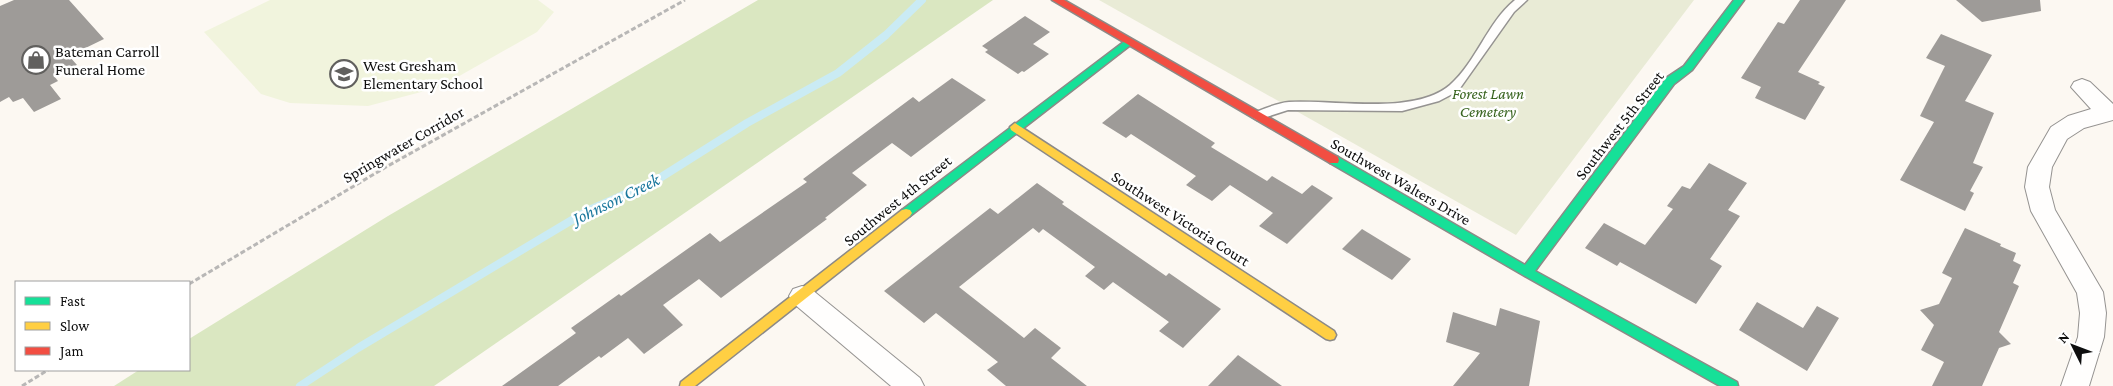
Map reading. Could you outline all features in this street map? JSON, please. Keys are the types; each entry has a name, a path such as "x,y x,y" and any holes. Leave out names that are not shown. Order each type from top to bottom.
{"street":[{"name":"Southwest 5th Street","path":"1527,272 1670,81 1688,68 1739,0"},
{"name":"Southwest Walters Drive","path":"1064,1 1129,41 1527,272 1732,386"},
{"name":"Southwest 4th Street","path":"686,386 1015,127 1129,41"},
{"path":"2082,86 2110,112"},
{"path":"2075,386 2091,337 2093,313 2090,292 2043,211 2037,187 2040,167 2059,133 2076,122 2110,112"},
{"name":"Southwest Victoria Court","path":"1015,127 1330,336"},
{"path":"802,296 910,386"}],"lane":[{"path":"1258,116 1288,106 1402,107 1435,98 1454,88 1510,10 1522,0"}],"path":[{"name":"Springwater Corridor","path":"190,283 386,167 685,0"},
{"path":"22,386 46,371"}],"green space":[{"name":"West Gresham Elementary School","path":"270,0 538,0 554,12 537,32 440,87 368,106 290,103 261,94 204,32"},
{"path":"758,0 993,0 434,386 114,386 137,371 190,371 190,338 388,216"},
{"name":"Forest Lawn Cemetery","path":"1099,0 1694,0 1516,235"}],"building":[{"name":"Bateman Carroll Funeral Home","path":"14,0 69,0 104,39 69,56 77,65 54,76 58,81 50,85 61,99 34,112 23,98 13,102 9,97 0,102 0,6"},
{"path":"1800,0 1846,0 1798,72 1820,82 1818,84 1825,87 1805,120 1755,98 1761,87 1741,78 1778,22 1784,24"},
{"path":"1956,0 2040,0 2041,11 1982,22"},
{"path":"1025,16 1050,32 1033,44 1049,54 1024,72 1022,71 1018,74 985,52 988,50 982,46"},
{"path":"1941,34 1992,55 1965,101 1994,113 1973,163 1983,167 1970,191 1974,193 1965,211 1900,180 1934,122 1920,116 1945,66 1926,58"},
{"path":"952,78 986,100 911,157 892,143 852,173 867,185 825,218 827,219 721,298 699,279 663,305 683,325 644,354 628,338 601,358 599,356 558,386 502,386 576,333 571,328 619,294 621,296 710,233 720,242 807,182 803,179 913,97 919,102"},
{"path":"1138,94 1215,143 1211,147 1267,181 1272,176 1302,194 1312,185 1333,198 1287,244 1259,226 1273,213 1230,185 1212,201 1186,185 1196,176 1131,134 1126,138 1102,123"},
{"path":"1709,163 1747,183 1728,210 1740,216 1710,259 1722,266 1696,304 1620,262 1617,266 1585,248 1604,223 1645,245 1673,209 1667,206 1682,186 1690,189"},
{"path":"1037,183 1064,202 1062,204 1166,276 1169,273 1221,309 1183,348 1159,331 1169,322 1113,282 1104,290 1085,276 1095,267 1043,229 1039,233 1033,228 959,287 1024,338 1035,328 1061,348 1051,358 1087,386 1006,386 987,370 998,362 936,313 924,323 884,291 990,208 998,214"},
{"path":"1965,228 2016,253 2013,261 2021,265 2013,283 2019,286 1999,332 2011,344 1999,348 1982,386 1932,386 1944,362 1921,350 1934,325 1920,310 1939,304 1952,278 1942,273"},
{"path":"1362,229 1411,259 1392,280 1342,249"},
{"path":"1757,302 1803,328 1817,306 1839,318 1807,371 1739,330"},
{"path":"1500,308 1540,321 1529,386 1453,386 1480,353 1446,342 1453,312 1496,326"},
{"path":"1238,355 1282,386 1208,386"}],"waterway":[{"name":"Johnson Creek","path":"300,386 358,348 587,211 655,181 747,123 838,73 886,35 922,0"}],"traffic: fast":[{"path":"1527,272 1670,81 1688,68 1739,0"},
{"path":"906,213 1129,41"},
{"path":"1334,160 1527,272 1732,386"}],"traffic: slow":[{"path":"1015,127 1330,335"},
{"path":"686,386 906,213"}],"traffic: jam":[{"path":"1057,0 1334,160"}],"place":[{"name":"Bateman Carroll Funeral Home","path":"36,60"},
{"name":"West Gresham Elementary School","path":"344,74"}]}
